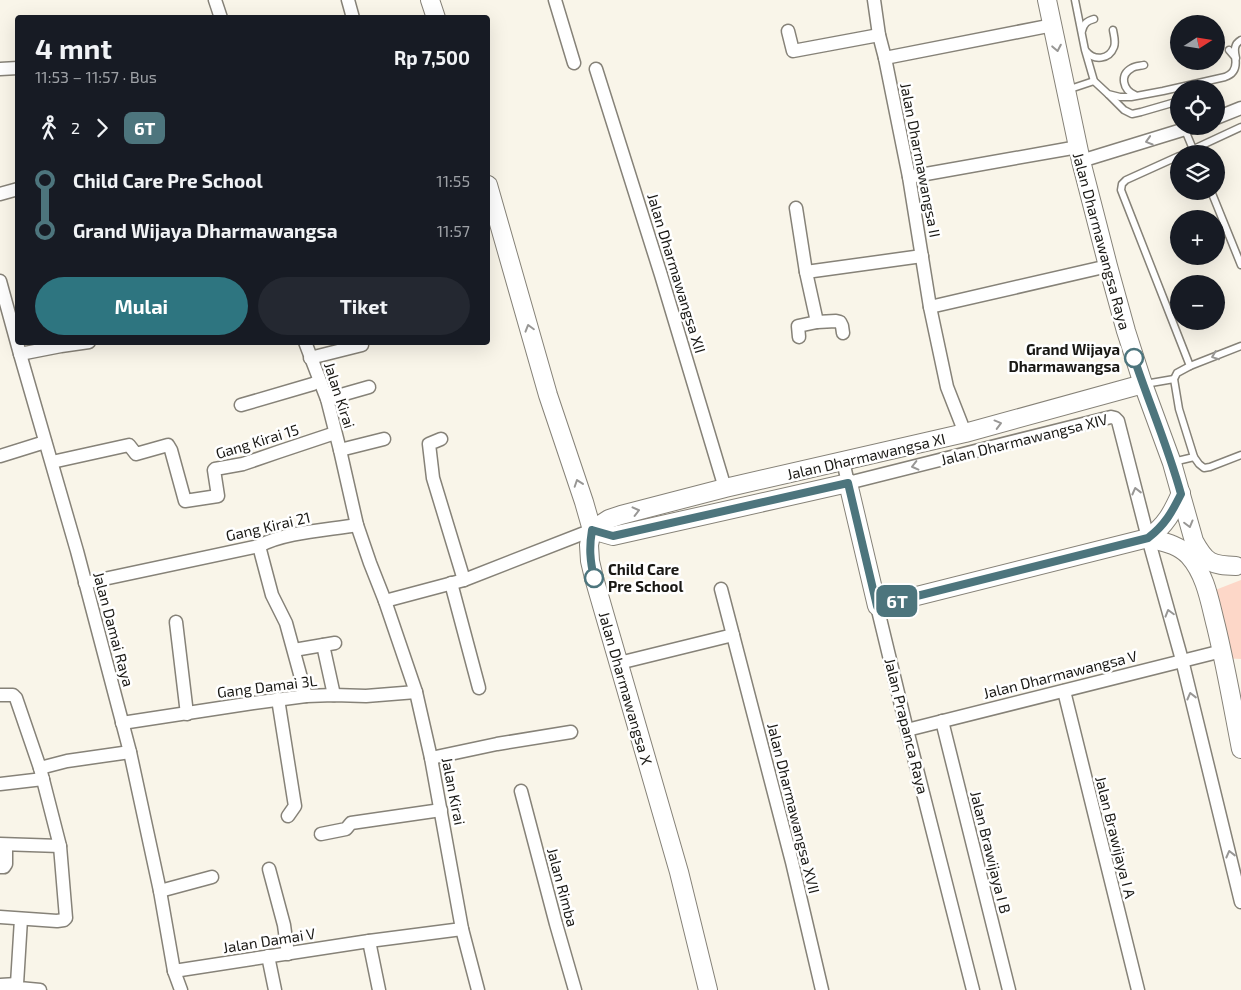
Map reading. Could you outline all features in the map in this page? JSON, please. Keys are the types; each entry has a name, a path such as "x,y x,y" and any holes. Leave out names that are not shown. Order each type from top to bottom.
{"street":[{"path":"215,0 220,15"},
{"path":"348,0 352,15"},
{"path":"555,0 574,63"},
{"name":"Jalan Dharmawangsa II","path":"874,0 879,35 909,178 930,307 947,387 964,433"},
{"name":"Jalan Dharmawangsa Raya","path":"1048,0 1079,154 1108,266 1143,384 1172,462 1194,541 1200,553 1209,561 1220,566 1238,565"},
{"path":"885,58 1053,25"},
{"path":"788,31 793,51 879,35"},
{"path":"0,69 15,68"},
{"name":"Jalan Dharmawangsa XII","path":"596,69 662,275 725,488"},
{"path":"1225,114 1241,108"},
{"path":"909,178 1079,154 1170,133"},
{"path":"0,194 15,190"},
{"name":"Jalan Dharmawangsa X","path":"490,192 548,395 592,530 589,545 590,561 680,872 708,990"},
{"path":"796,208 806,272 817,322"},
{"path":"806,272 922,256"},
{"path":"930,307 1108,266"},
{"name":"Jalan Damai Raya","path":"0,281 15,336"},
{"path":"799,337 798,326 817,322 840,322 843,333"},
{"name":"Jalan Damai Raya","path":"18,345 52,462 130,752 160,891 174,971 180,990"},
{"path":"20,354 68,345"},
{"name":"Jalan Kirai","path":"306,345 327,399 357,525 416,692 431,758 462,929 478,990"},
{"path":"310,358 362,345"},
{"path":"241,405 319,381"},
{"name":"Jalan Dharmawangsa XI","path":"592,530 609,519 621,515 725,488 964,433 1143,384"},
{"path":"327,399 369,387"},
{"name":"Jalan Dharmawangsa XIV","path":"592,530 613,536 848,483 1111,417 1116,418 1146,539 1182,660 1241,902"},
{"name":"Gang Kirai 15","path":"52,462 129,445 136,454 168,445 185,501 218,496 214,470 216,469 243,464 336,433"},
{"path":"340,450 384,439"},
{"path":"442,439 429,444 433,478 479,688"},
{"path":"0,456 45,442"},
{"name":"Jalan Prapanca Raya","path":"843,462 907,730 973,990"},
{"path":"1146,539 1171,515 1181,494"},
{"name":"Gang Kirai 21","path":"85,583 259,546 269,540 290,535 357,525"},
{"path":"385,601 457,581 592,530"},
{"path":"877,606 1146,539 1167,542 1179,547 1190,557 1204,581 1229,658 1241,750"},
{"path":"259,546 272,596 286,623 306,696"},
{"path":"1209,596 1222,575 1238,565"},
{"name":"Jalan Dharmawangsa XVII","path":"721,589 792,862 822,990"},
{"path":"176,622 187,714"},
{"path":"619,663 732,635"},
{"path":"294,650 329,644 334,694"},
{"name":"Jalan Dharmawangsa V","path":"907,730 1182,660 1229,658"},
{"name":"Jalan Brawijaya I A","path":"1064,691 1138,990"},
{"name":"Gang Damai 3L","path":"122,723 306,696 334,694 366,696 416,692"},
{"path":"0,695 13,695 16,698 42,774 60,846 66,918 64,920 57,920 0,917"},
{"path":"278,699 295,806 288,816"},
{"name":"Jalan Brawijaya I B","path":"942,721 1009,990"},
{"path":"431,758 497,744 571,732"},
{"path":"0,784 42,774 68,761 130,752"},
{"name":"Jalan Rimba","path":"521,791 574,990"},
{"path":"321,834 346,829 352,823 441,810"},
{"path":"0,867 4,867 6,864 3,844 60,846"},
{"path":"269,869 284,925 288,954"},
{"path":"160,891 212,877"},
{"path":"21,919 16,984 19,988 40,990"},
{"name":"Jalan Damai V","path":"174,971 369,941 462,929"},
{"path":"369,941 380,990"},
{"path":"268,956 275,990"},
{"path":"0,985 16,984"}],"lane":[{"path":"1075,0 1085,50 1094,81 1124,110 1132,114 1170,104"},
{"path":"1081,32 1083,25 1087,21 1094,20"},
{"path":"1085,50 1089,55 1099,58 1110,54 1115,44 1113,30"},
{"path":"1108,94 1120,97 1136,96 1230,76 1236,68 1236,44 1241,40"},
{"path":"1228,50 1233,53 1236,59"},
{"path":"1136,96 1125,87 1124,76 1130,69 1144,65"},
{"path":"1066,90 1094,81"},
{"path":"1207,145 1241,127"},
{"path":"1170,160 1126,180 1122,184 1121,190 1190,366"},
{"path":"1215,200 1238,246 1241,265"},
{"path":"1241,346 1190,366 1177,373 1174,379 1179,410 1194,457 1199,464 1204,468 1210,467 1241,454"},
{"path":"1143,384 1174,379"},
{"path":"1172,462 1194,457"}],"shaded area":[{"path":"1241,580 1241,659 1221,658 1205,594"}],"bus line":[{"name":"6T","path":"594,578 589,545 592,530 613,536 848,483 877,606 1148,538 1171,515 1181,494 1172,462 1134,358"}],"place":[{"name":"Grand Wijaya Dharmawangsa","path":"1134,358"},
{"name":"Child Care Pre School","path":"594,578"}]}
